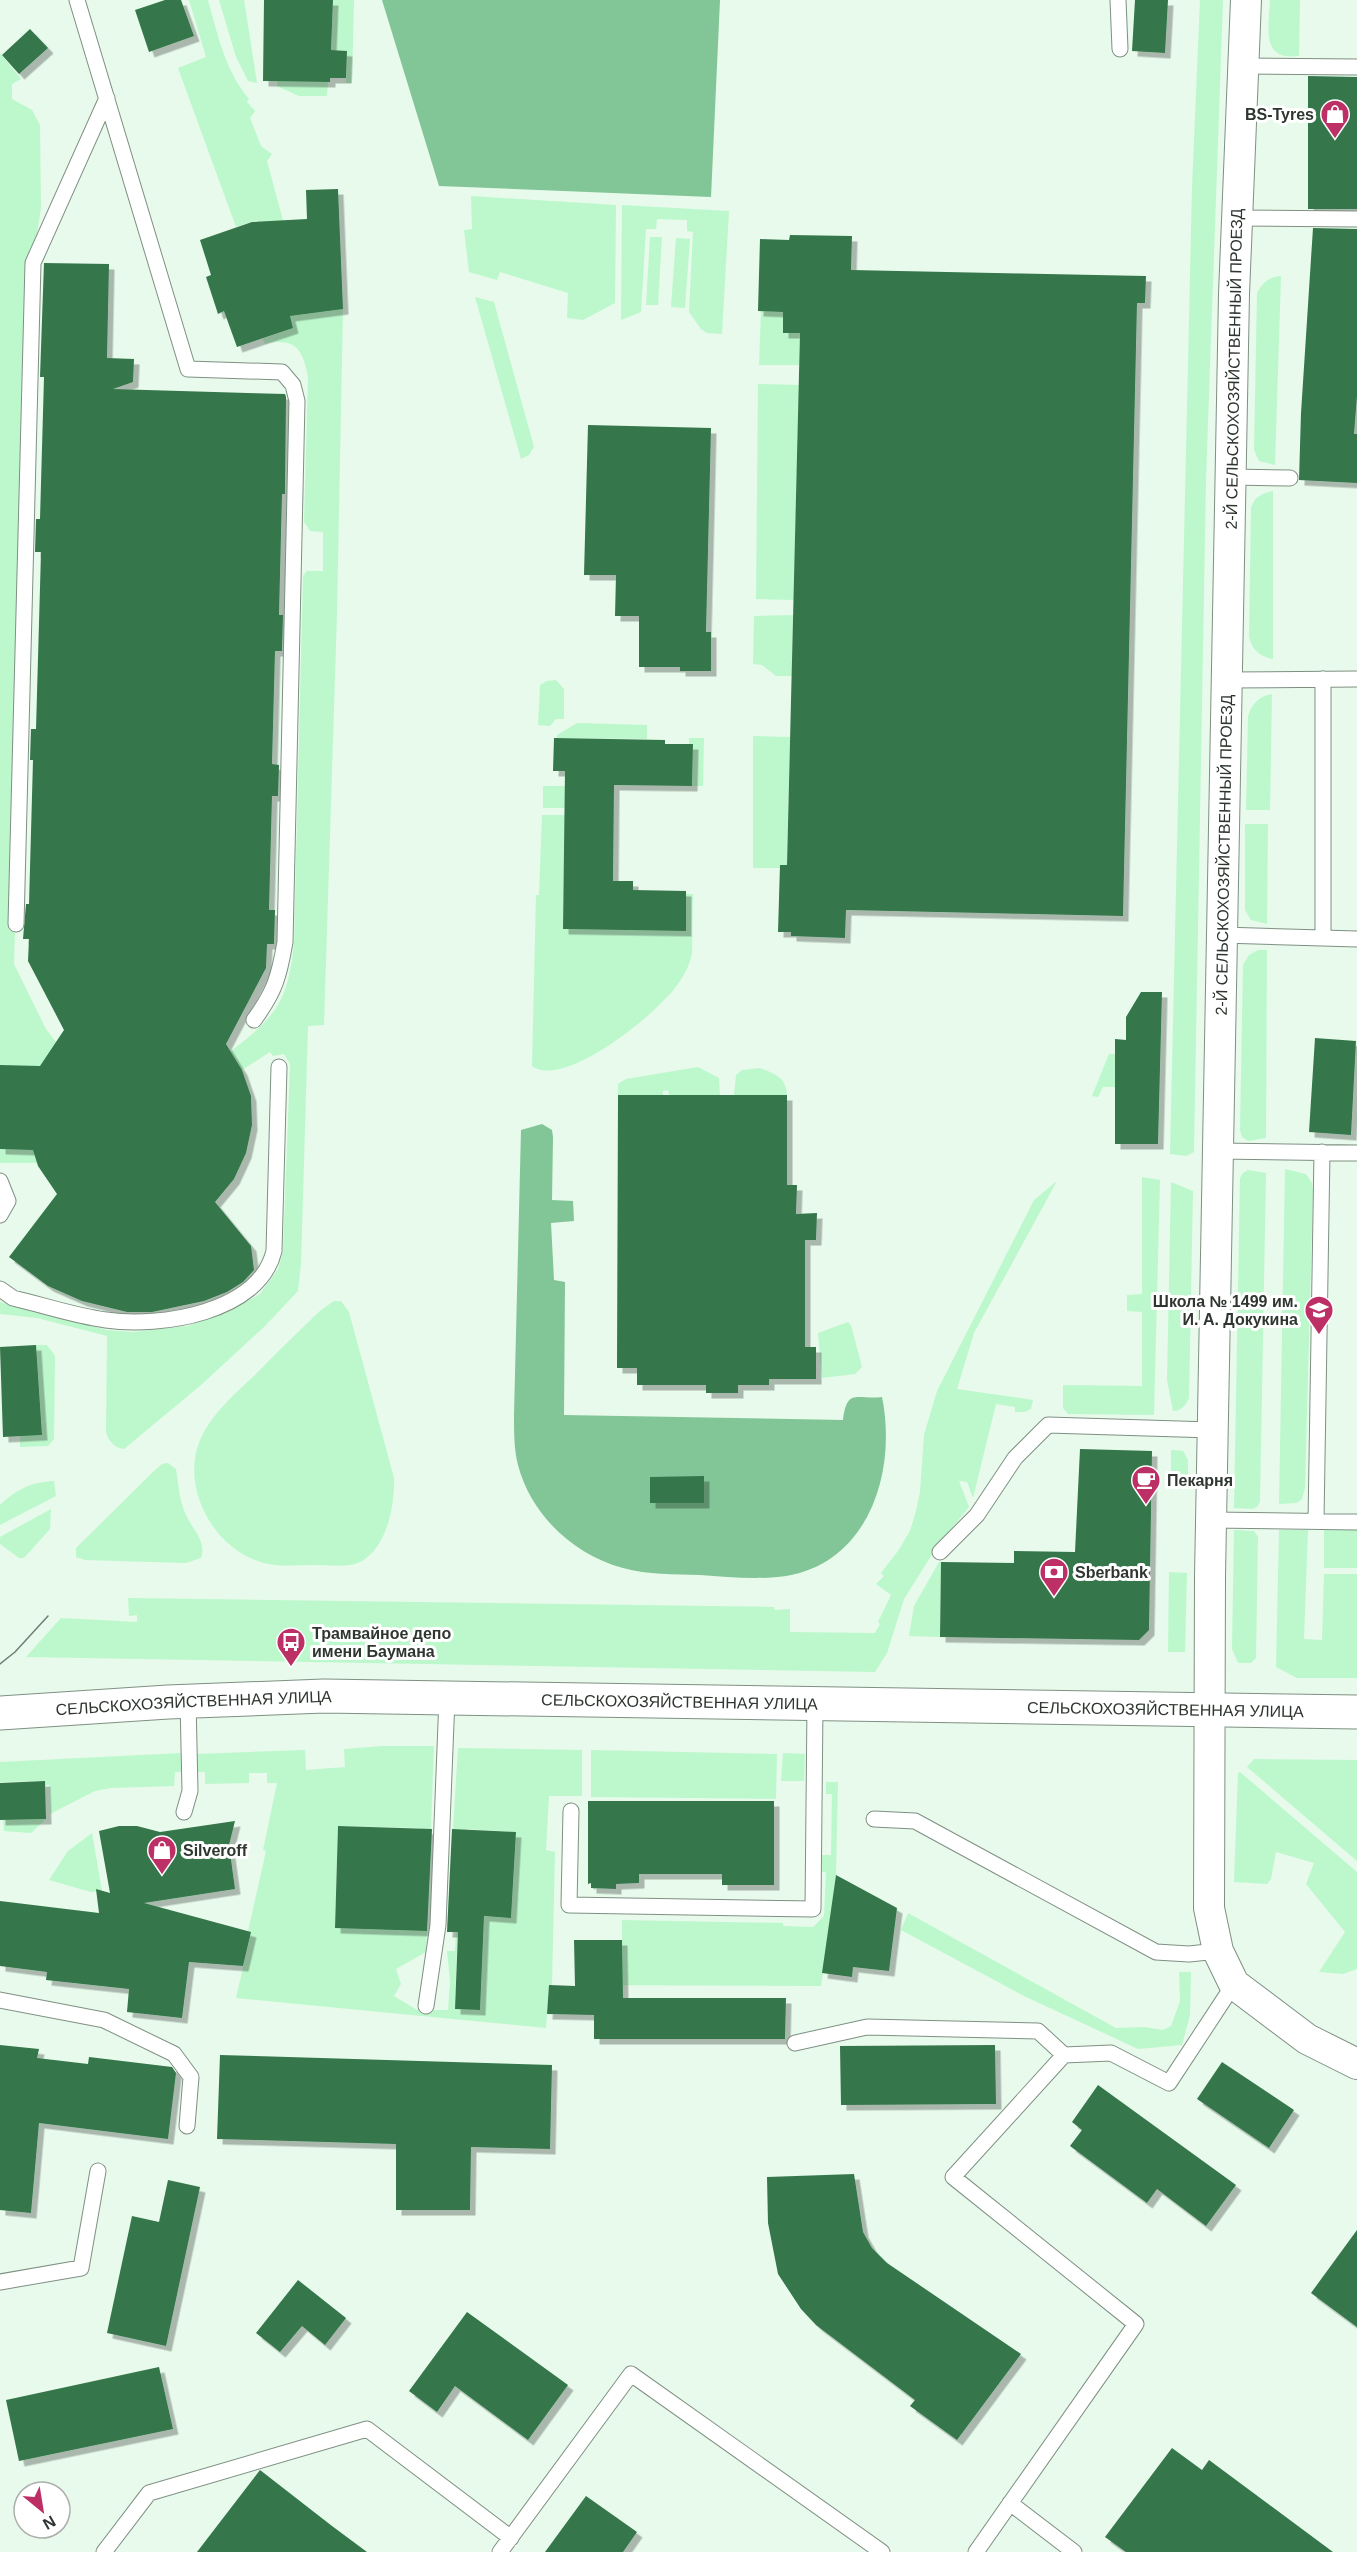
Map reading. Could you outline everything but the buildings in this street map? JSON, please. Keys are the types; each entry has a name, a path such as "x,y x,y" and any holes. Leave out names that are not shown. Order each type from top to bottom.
{"main road":[{"name":"СЕЛЬСКОХОЗЯЙСТВЕННАЯ УЛИЦА","path":"0,1713 188,1701 324,1696 1357,1712"}],"street":[{"name":"2-Й СЕЛЬСКОХОЗЯЙСТВЕННЫЙ ПРОЕЗД","path":"1234,1984 1218,1952 1209,1908 1211,1520 1231,477 1237,218 1246,0"},
{"path":"1234,1984 1307,2039 1357,2064"}],"lane":[{"path":"78,0 188,369 282,372 292,385 297,401 285,942 280,971 272,996 254,1020"},
{"path":"1118,0 1120,49"},
{"path":"1243,66 1357,67"},
{"path":"16,924 33,263 107,98"},
{"path":"1237,218 1357,219"},
{"path":"1231,477 1290,478"},
{"path":"1323,679 1323,938"},
{"path":"1227,680 1357,679"},
{"path":"1222,935 1357,939"},
{"path":"0,1289 13,1298 105,1320 133,1323 185,1318 224,1304 254,1286 271,1265 274,1251 279,1067"},
{"path":"1218,1151 1357,1153"},
{"path":"1316,1521 1322,1152"},
{"path":"0,1181 8,1201 0,1215"},
{"path":"940,1552 977,1515 1015,1458 1048,1425 1212,1430"},
{"path":"1211,1520 1357,1522"},
{"path":"426,2006 438,1925 447,1698"},
{"path":"184,1812 190,1791 188,1701"},
{"path":"571,1811 569,1905 813,1909 815,1705"},
{"path":"874,1819 915,1821 1156,1953 1218,1952"},
{"path":"795,2043 867,2027 1038,2031 1064,2055 1111,2053 1169,2083 1234,1984"},
{"path":"0,2000 104,2020 174,2054 191,2077 187,2126"},
{"path":"976,2552 1136,2324 953,2177 1064,2055"},
{"path":"0,2282 81,2268 98,2171"},
{"path":"500,2552 631,2374 882,2552"},
{"path":"104,2552 148,2493 367,2429 511,2538"},
{"path":"1010,2503 1074,2552"}],"green space":[{"path":"189,0 208,0 228,64 249,99 247,102 255,111 250,118 261,146 272,154 267,161 306,306 343,309 337,613 324,1025 308,1026 301,1264 298,1291 265,1326 201,1385 124,1449 112,1444 106,1432 107,1336 37,1318 0,1314 0,1302 107,1330 133,1332 187,1326 229,1311 260,1294 278,1269 283,1252 290,1064 284,1054 273,1056 270,1052 242,1070 231,1051 270,1017 278,1006 288,979 294,943 303,576 307,571 323,571 323,532 310,531 304,522 308,377 306,367 296,347 284,342 265,344 263,339 293,327 257,220 236,227 178,68 206,57"},
{"path":"219,0 244,0 257,83 248,81 236,57"},
{"path":"333,0 354,0 352,83 346,83 347,51 331,50"},
{"path":"382,0 720,0 711,197 439,186"},
{"path":"1200,0 1223,0 1206,480 1194,1152 1186,1156 1170,1154 1192,187"},
{"path":"1270,0 1300,0 1299,56 1287,56 1272,48 1268,31"},
{"path":"0,53 21,79 12,84 12,99 32,110 40,125 41,208 37,233 27,262 9,930 15,930 14,964 46,1029 56,1042 37,1163 0,1163 0,1149 10,1149 0,1065"},
{"path":"277,81 328,82 327,96 299,96 277,86"},
{"path":"471,196 616,205 615,303 583,320 567,318 568,293 500,272 497,280 469,272 464,230 472,229"},
{"path":"622,205 729,211 722,334 707,333 701,329 689,312 693,232 687,231 687,220 657,219 656,229 646,229 641,312 621,320"},
{"path":"650,237 662,237 658,305 646,305"},
{"path":"676,238 690,239 685,308 671,307"},
{"path":"1281,276 1275,465 1259,461 1254,450 1257,293 1267,281"},
{"path":"475,297 494,302 534,447 529,455 521,459"},
{"path":"761,311 783,312 783,333 800,333 799,365 759,365"},
{"path":"758,384 799,385 794,600 756,599"},
{"path":"1273,491 1273,659 1257,652 1249,636 1251,508 1259,496"},
{"path":"793,615 792,676 776,676 762,665 753,664 754,616"},
{"path":"556,680 564,689 564,719 556,719 550,726 538,725 540,685"},
{"path":"1272,694 1270,810 1246,810 1248,716 1257,701"},
{"path":"577,723 647,725 647,739 557,738 557,735"},
{"path":"753,736 790,737 787,865 780,865 780,868 753,868"},
{"path":"689,738 704,738 703,786 692,786 693,744 689,744"},
{"path":"543,786 565,786 565,808 543,808"},
{"path":"542,815 565,815 563,929 686,931 686,894 693,894 692,954 681,980 672,991 638,1024 601,1050 562,1068 545,1070 532,1066 536,895 539,895"},
{"path":"1245,824 1268,824 1267,924 1251,920 1245,910"},
{"path":"1258,950 1267,950 1266,1138 1248,1141 1242,1137 1240,1130 1243,965 1249,955"},
{"path":"1109,1054 1115,1054 1115,1087 1103,1087 1098,1097 1092,1096"},
{"path":"698,1067 719,1078 720,1095 669,1095 668,1090 663,1091 663,1095 618,1095 618,1084 626,1079"},
{"path":"760,1068 775,1074 782,1080 787,1095 734,1095 736,1075 742,1070"},
{"path":"542,1124 552,1130 553,1137 552,1200 573,1201 574,1221 551,1223 554,1280 565,1282 564,1415 843,1420 847,1403 851,1399 882,1397 886,1425 885,1454 880,1482 871,1509 857,1532 839,1552 815,1567 786,1576 743,1578 642,1572 605,1562 588,1553 572,1543 544,1516 524,1483 518,1465 514,1415 521,1130"},
{"path":"1285,1169 1306,1174 1312,1183 1313,1190 1305,1488 1302,1499 1297,1503 1279,1504"},
{"path":"1248,1170 1266,1173 1260,1501 1253,1509 1234,1508 1240,1178"},
{"path":"1142,1177 1160,1180 1154,1415 1068,1414 1063,1408 1063,1385 1142,1386 1142,1312 1127,1311 1127,1295 1142,1294"},
{"path":"1057,1181 974,1333 957,1389 1033,1400 1031,1409 1025,1412 1015,1412 1015,1407 996,1404 973,1498 967,1482 959,1481 969,1507 936,1548 904,1599 887,1653 875,1672 26,1657 61,1618 137,1622 137,1615 129,1616 128,1598 774,1607 775,1610 790,1609 790,1632 875,1633 891,1595 876,1584 884,1576 881,1573 910,1531 920,1492 924,1435 937,1391 1034,1200"},
{"path":"1171,1182 1193,1191 1189,1398 1183,1407 1173,1411 1167,1380"},
{"path":"334,1301 341,1301 349,1312 394,1478 390,1515 381,1540 374,1550 366,1559 355,1564 340,1566 264,1563 246,1556 230,1545 206,1515 198,1497 195,1478 195,1459 200,1440 211,1421 225,1404 321,1310"},
{"path":"848,1322 851,1325 862,1367 855,1374 822,1378 818,1333"},
{"path":"36,1345 47,1345 55,1356 54,1439 48,1446 20,1447 20,1436 42,1434"},
{"path":"1171,1450 1183,1451 1188,1460 1188,1487 1171,1487"},
{"path":"168,1463 176,1469 182,1505 201,1541 201,1558 186,1563 85,1560 76,1557 76,1548 156,1469"},
{"path":"54,1481 56,1496 0,1525 0,1505 6,1499 31,1485"},
{"path":"51,1509 50,1529 24,1558 19,1558 0,1544 0,1537"},
{"path":"1234,1530 1254,1531 1258,1537 1256,1658 1251,1663 1238,1663 1232,1649"},
{"path":"1279,1530 1308,1530 1304,1639 1322,1640 1324,1574 1357,1574 1357,1678 1297,1678 1276,1667"},
{"path":"1324,1530 1357,1530 1357,1568 1324,1568"},
{"path":"941,1562 940,1637 909,1636 914,1606"},
{"path":"1169,1572 1187,1573 1185,1652 1168,1652"},
{"path":"434,1746 430,1853 419,1828 338,1826 335,1927 430,1871 426,1952 396,1969 401,1984 394,1996 417,2010 448,2010 450,1981 447,1951 455,1951 456,1927 447,1926 458,1748 582,1750 582,1796 549,1796 546,1850 555,1852 552,1985 549,1986 546,2028 236,1998 251,1933 248,1931 266,1851 263,1850 277,1783 267,1783 267,1773 249,1773 249,1783 205,1784 205,1772 197,1772 196,1754 305,1750 306,1770 345,1767 344,1749","holes":["466,1829 516,1832 511,1918 462,1915","457,1949 482,1950 480,2010 455,2009"]},
{"path":"591,1750 777,1754 776,1799 591,1797"},
{"path":"181,1753 181,1772 175,1772 174,1786 111,1788 95,1791 50,1814 50,1785 45,1785 45,1781 0,1782 0,1762"},
{"path":"783,1753 805,1754 804,1781 781,1781"},
{"path":"1254,1759 1357,1760 1357,1861 1247,1767"},
{"path":"1240,1772 1357,1872 1357,1969 1343,1974 1319,1972 1345,1932 1306,1884 1314,1863 1276,1852 1271,1879 1267,1884 1234,1882 1238,1773"},
{"path":"826,1782 838,1782 836,1875 821,1986 575,1985 575,1973 622,1973 622,1920 783,1923 783,1926 813,1927 824,1916 826,1872 822,1872 822,1855 831,1855 832,1794 826,1794"},
{"path":"46,1819 31,1833 4,1831 3,1820"},
{"path":"92,1833 102,1891 91,1892 49,1880 68,1851"},
{"path":"908,1913 1116,2028 1144,2027 1163,2030 1171,2026 1180,2001 1179,1972 1191,1972 1190,2015 1182,2045 1138,2049 1024,1996 901,1930"}],"tram line":[{"path":"0,1664 15,1652 48,1616"}],"place":[{"name":"BS-Tyres","path":"1335,140"},
{"name":"Школа № 1499 им. И. А. Докукина","path":"1319,1336"},
{"name":"Пекарня","path":"1146,1506"},
{"name":"Sberbank","path":"1054,1598"},
{"name":"Трамвайное депо имени Баумана","path":"291,1668"},
{"name":"Silveroff","path":"162,1876"}]}
